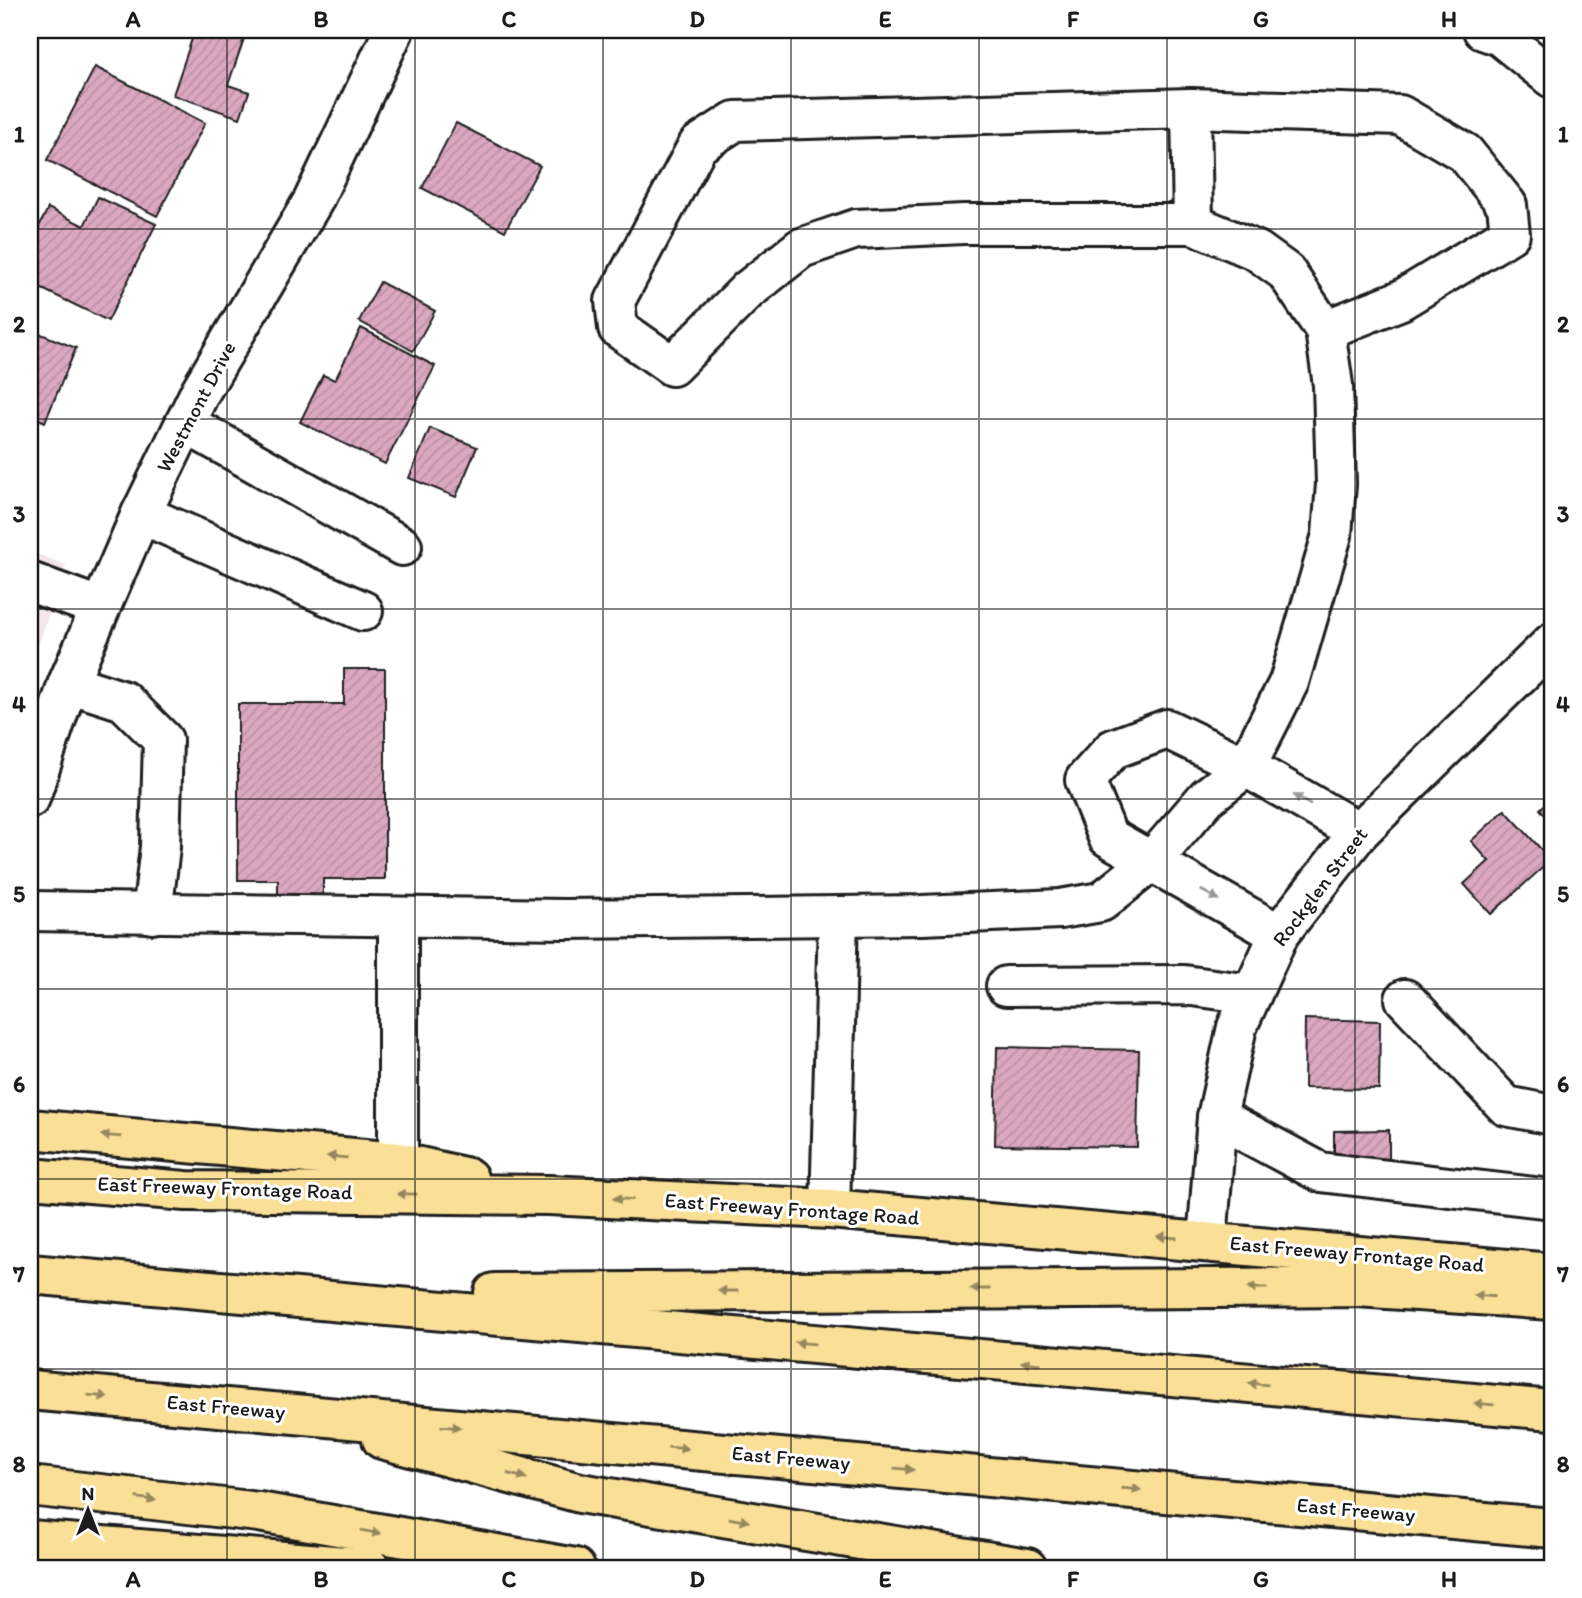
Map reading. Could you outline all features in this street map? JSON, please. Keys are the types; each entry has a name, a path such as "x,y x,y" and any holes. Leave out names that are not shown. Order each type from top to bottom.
{"main road":[{"path":"30,1129 398,1162 549,1195"},
{"name":"East Freeway Frontage Road","path":"30,1178 186,1191 549,1195 830,1209 1552,1273"},
{"path":"30,1274 1552,1410"},
{"path":"268,1294 1357,1287 1552,1300"},
{"name":"East Freeway","path":"30,1390 1552,1528"},
{"path":"285,1412 580,1493 1027,1568"},
{"path":"30,1486 258,1512 566,1567"},
{"path":"30,1540 370,1568"},
{"path":"498,1568 566,1567"}],"street":[{"name":"Westmont Drive","path":"30,798 68,683 141,514 200,392 313,201 394,30"},
{"path":"1483,30 1500,36 1552,78"},
{"path":"1191,108 1193,224"},
{"path":"30,911 398,918 838,917 1060,909 1101,902 1151,862 1207,797 1246,767 1289,682 1332,535 1336,484 1333,385 1325,330 1286,272 1257,251 1193,224 964,224 856,229 801,248 748,290 672,366 618,328 615,301 698,145 735,121 1191,108 1400,115 1465,153 1507,205 1510,234 1401,300 1325,330"},
{"path":"185,423 401,546"},
{"path":"141,514 363,611"},
{"path":"30,582 99,607"},
{"name":"Rockglen Street","path":"1207,1241 1217,1117 1237,1027 1279,934 1359,832 1552,643"},
{"path":"68,683 124,701 163,740 160,847 152,914"},
{"path":"1279,934 1108,837 1085,780 1112,749 1167,729 1246,767 1359,832"},
{"path":"830,1209 838,917"},
{"path":"398,918 398,1162"},
{"path":"1006,986 1184,985 1252,994"},
{"path":"1405,999 1506,1106 1552,1115"},
{"path":"1217,1117 1320,1172 1552,1199"}],"shaded area":[{"path":"30,551 66,565 30,669"}],"building":[{"path":"195,30 247,30 228,85 249,92 240,118 173,95"},
{"path":"95,67 205,123 157,216 47,160"},
{"path":"456,123 540,166 505,231 422,188"},
{"path":"98,197 156,224 108,321 30,283 30,245 48,208 84,226"},
{"path":"380,282 435,311 413,351 359,321"},
{"path":"361,328 435,366 385,464 300,422 323,375 335,380"},
{"path":"31,330 76,348 45,422 30,415"},
{"path":"430,428 477,447 456,497 409,478"},
{"path":"344,669 385,669 385,879 323,879 323,904 278,904 278,880 238,880 238,704 344,704"},
{"path":"1552,798 1552,823 1540,809"},
{"path":"1505,810 1551,860 1491,914 1464,884 1489,861 1471,841"},
{"path":"1305,1019 1380,1021 1379,1089 1304,1088"},
{"path":"997,1047 1139,1050 1137,1147 995,1145"},
{"path":"1389,1130 1389,1169 1334,1169 1334,1131"}]}
